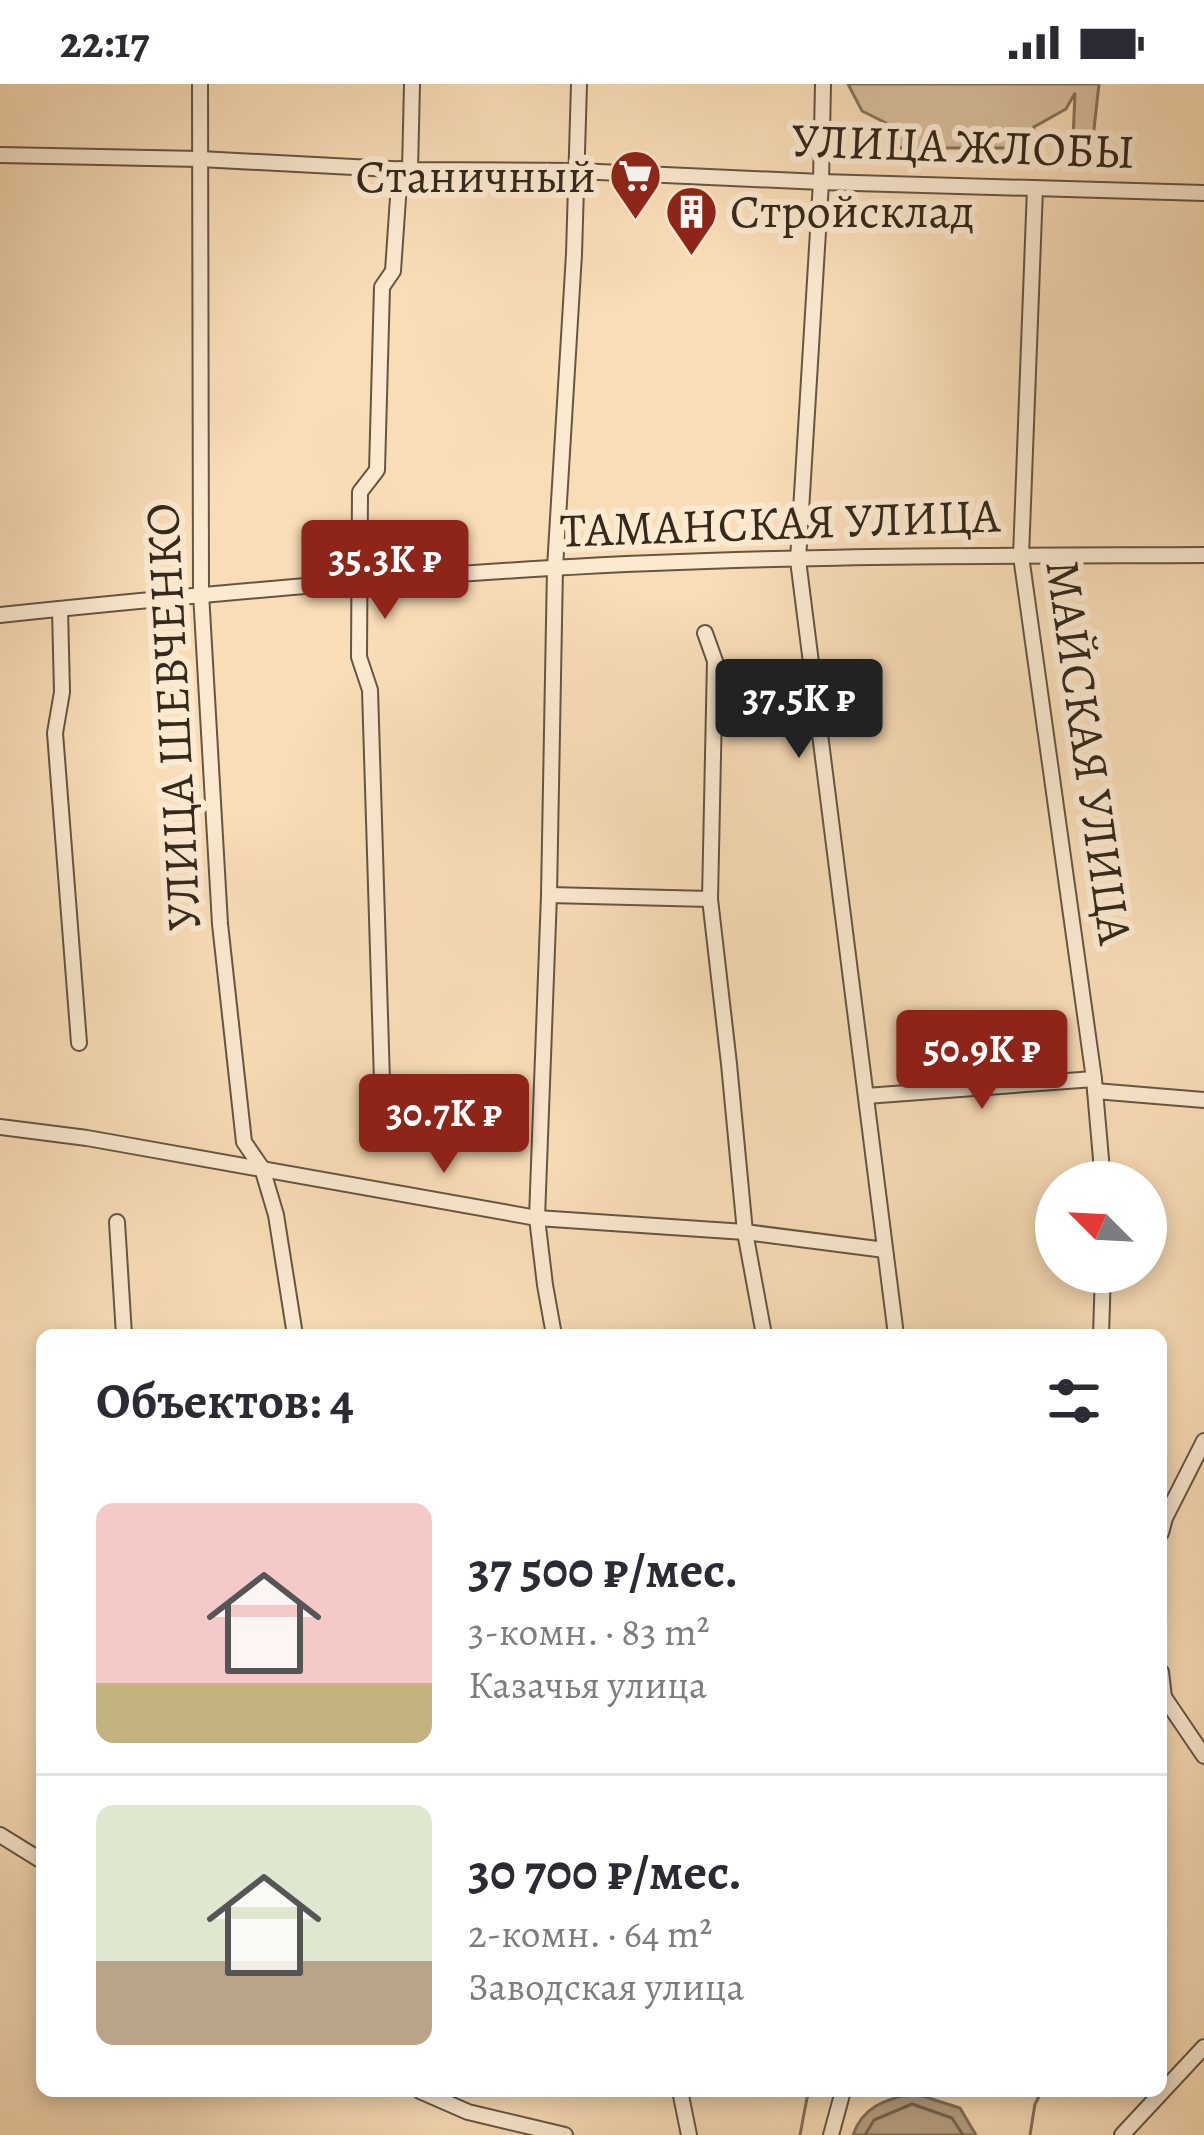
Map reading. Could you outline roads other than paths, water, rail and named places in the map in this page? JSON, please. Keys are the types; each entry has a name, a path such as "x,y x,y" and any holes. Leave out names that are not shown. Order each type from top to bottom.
{"street":[{"name":"УЛИЦА ШЕВЧЕНКО","path":"200,84 201,593 220,924 244,1142 262,1168 276,1215 295,1329"},
{"path":"382,1081 370,689 359,657 360,492 377,470 382,287 393,271 412,84"},
{"path":"553,1329 537,1218 555,568 579,84"},
{"path":"823,84 798,560 895,1329"},
{"name":"УЛИЦА ЖЛОБЫ","path":"0,155 1204,193"},
{"name":"МАЙСКАЯ УЛИЦА","path":"1034,188 1022,556 1095,1085 1101,1161"},
{"name":"ТАМАНСКАЯ УЛИЦА","path":"0,615 201,593 555,568 1204,555"},
{"path":"60,609 62,692 55,733 79,1043"},
{"path":"705,633 715,661 710,899 745,1232 763,1329"},
{"path":"549,895 710,899"},
{"path":"866,1096 1095,1085 1204,1100"},
{"path":"0,1127 87,1138 537,1218 745,1232 885,1250"},
{"path":"117,1222 124,1329"},
{"path":"1101,1329 1102,1293"},
{"path":"1167,1511 1204,1441"},
{"path":"1167,1701 1204,1756"},
{"path":"0,1835 36,1857"},
{"path":"1167,2087 1204,2047"},
{"path":"433,2097 468,2113 566,2135"},
{"path":"681,2097 689,2135"},
{"path":"831,2135 841,2097"},
{"path":"1122,2135 1157,2097"}],"water":[{"path":"926,2097 960,2108 976,2135 853,2135 869,2111 884,2102"}],"waterway":[{"path":"800,2135 808,2097"},
{"path":"1030,2135 1039,2097"}],"place":[{"name":"Станичный","path":"635,222"},
{"name":"Стройсклад","path":"691,257"}]}
